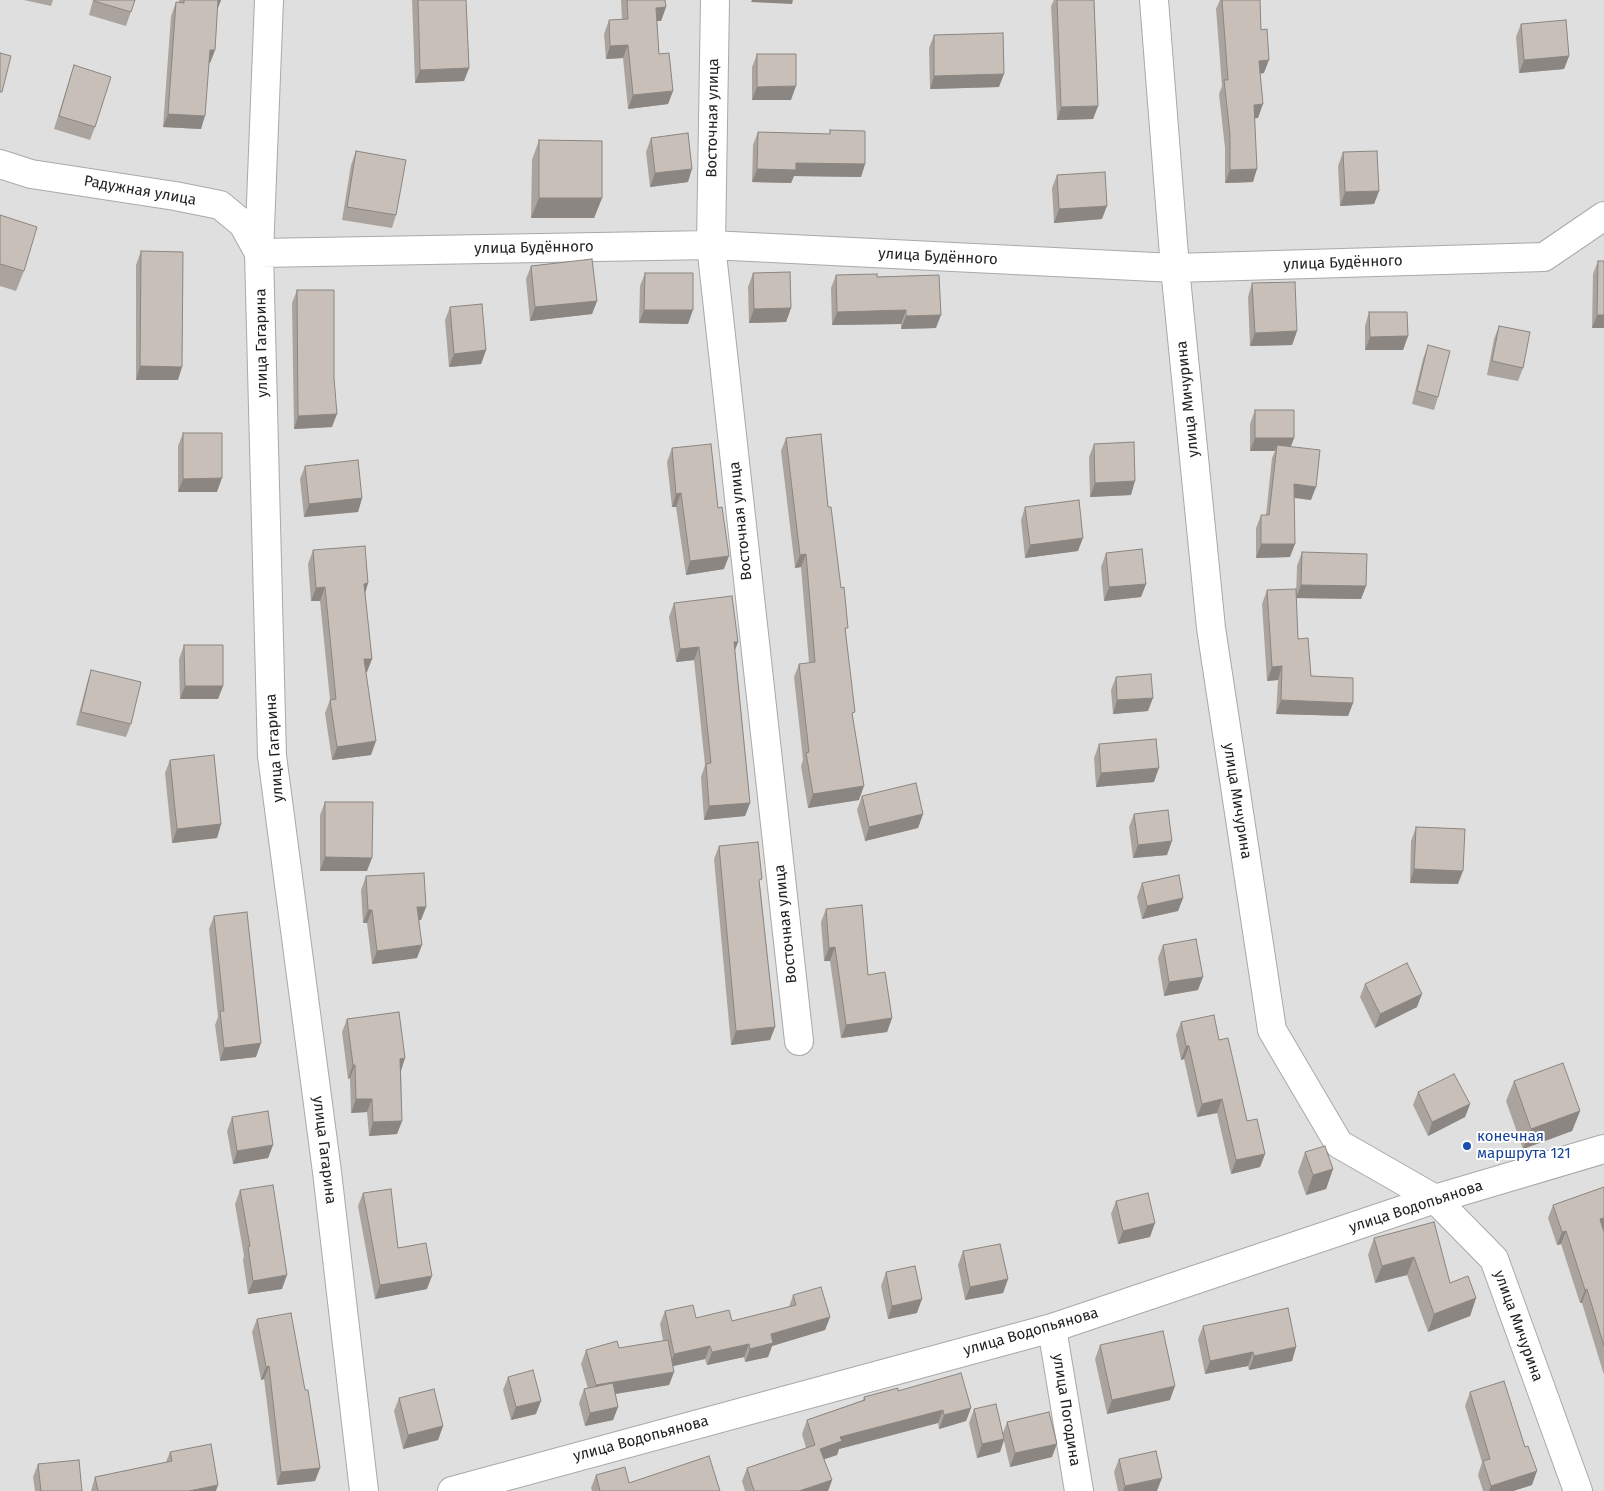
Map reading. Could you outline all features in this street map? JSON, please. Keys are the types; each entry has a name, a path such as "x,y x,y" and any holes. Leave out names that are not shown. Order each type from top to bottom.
{"street":[{"name":"улица Гагарина","path":"269,0 260,253 272,756 327,1172 364,1491"},
{"name":"Восточная улица","path":"715,0 711,246 799,1041"},
{"name":"улица Мичурина","path":"1154,0 1175,268 1211,628 1272,1030 1339,1144 1435,1199 1494,1259 1578,1491"},
{"name":"Радужная улица","path":"0,164 31,174 176,196 220,206 243,224 260,253"},
{"name":"улица Будённого","path":"260,253 711,246 1175,268 1544,257 1604,216"},
{"name":"улица Водопьянова","path":"452,1491 1052,1328 1435,1199 1604,1150"},
{"name":"улица Погодина","path":"1052,1328 1079,1491"}],"shaded area":[{"path":"0,0 1604,0 1604,1491 0,1491"}],"building":[{"path":"94,0 135,0 131,12"},
{"path":"184,0 218,0 215,50 210,50 205,116 168,114 176,2 184,3"},
{"path":"418,0 466,0 469,68 420,70"},
{"path":"627,0 665,0 666,7 656,8 659,54 669,53 673,91 633,95 628,45 610,46 609,20 628,19"},
{"path":"1057,0 1094,0 1098,106 1061,107"},
{"path":"1222,0 1260,0 1261,30 1267,29 1269,60 1259,61 1263,104 1254,105 1257,169 1230,170 1230,135 1224,80 1228,80"},
{"path":"1566,20 1569,56 1524,60 1521,24"},
{"path":"1003,33 1004,74 934,76 934,35"},
{"path":"0,53 11,56 2,92 0,92"},
{"path":"757,54 796,54 796,86 757,87"},
{"path":"74,65 111,77 95,127 59,116"},
{"path":"830,130 865,131 865,164 796,163 796,170 757,169 758,132 830,134"},
{"path":"688,133 692,169 655,173 651,138"},
{"path":"539,140 602,141 602,198 539,198"},
{"path":"356,151 406,160 396,215 347,207"},
{"path":"1377,151 1379,191 1345,192 1343,152"},
{"path":"1105,172 1107,206 1059,209 1057,175"},
{"path":"0,215 37,227 24,271 0,264"},
{"path":"141,251 183,252 182,367 140,366"},
{"path":"592,259 597,301 535,307 531,266"},
{"path":"1598,261 1604,261 1604,315 1597,315"},
{"path":"790,272 791,308 754,309 753,273"},
{"path":"645,273 693,273 693,310 644,310"},
{"path":"877,274 877,277 939,275 941,315 906,316 906,310 837,312 836,275"},
{"path":"1295,282 1297,331 1255,333 1252,283"},
{"path":"297,290 334,290 334,378 337,414 298,416"},
{"path":"482,304 486,350 454,354 450,307"},
{"path":"1369,312 1407,312 1408,336 1370,337"},
{"path":"1499,326 1530,332 1523,368 1492,361"},
{"path":"1428,345 1450,351 1438,397 1417,391"},
{"path":"1255,410 1294,410 1294,438 1255,438"},
{"path":"183,433 222,433 222,478 183,479"},
{"path":"821,434 828,507 831,507 841,588 844,587 848,628 845,628 855,712 852,713 864,786 813,794 806,753 809,752 799,664 815,662 806,554 800,555 786,438"},
{"path":"1134,442 1135,481 1095,483 1094,444"},
{"path":"711,444 718,508 722,507 729,556 690,561 681,493 676,494 672,448"},
{"path":"1277,445 1320,450 1316,487 1294,484 1295,544 1261,544 1261,515 1269,515"},
{"path":"358,460 362,498 309,504 305,466"},
{"path":"1079,500 1083,538 1030,545 1025,507"},
{"path":"365,546 368,583 364,584 372,659 364,659 376,741 337,747 330,700 336,699 325,587 316,588 313,550"},
{"path":"1142,549 1146,584 1109,587 1106,553"},
{"path":"1302,552 1367,554 1366,586 1301,585"},
{"path":"1296,589 1298,639 1308,638 1311,676 1353,678 1353,703 1281,700 1282,666 1272,667 1267,590"},
{"path":"732,596 738,642 734,642 750,803 709,806 706,764 711,763 699,647 680,649 674,603"},
{"path":"184,645 223,645 223,686 185,686"},
{"path":"91,670 141,682 131,724 81,712"},
{"path":"1151,674 1153,698 1117,700 1116,677"},
{"path":"1156,739 1159,768 1101,773 1099,744"},
{"path":"214,755 221,824 177,829 170,760"},
{"path":"916,783 923,814 869,827 862,796"},
{"path":"325,802 373,802 372,858 325,857"},
{"path":"1168,810 1172,841 1138,845 1134,814"},
{"path":"1416,827 1465,829 1463,871 1414,869"},
{"path":"758,842 762,879 759,880 775,1027 736,1031 719,846"},
{"path":"424,873 426,907 417,907 422,945 377,951 372,910 368,910 366,876"},
{"path":"1179,875 1183,898 1147,906 1142,883"},
{"path":"862,905 868,975 885,972 892,1018 846,1025 835,947 829,948 826,909"},
{"path":"247,912 261,1043 224,1048 220,1011 224,1011 214,916"},
{"path":"1196,939 1203,977 1169,982 1163,945"},
{"path":"1407,963 1422,994 1380,1014 1365,984"},
{"path":"399,1012 405,1058 400,1059 402,1121 373,1122 372,1099 356,1099 355,1065 353,1065 347,1019"},
{"path":"1214,1015 1219,1040 1228,1038 1247,1121 1257,1119 1265,1154 1236,1160 1222,1099 1202,1104 1189,1046 1186,1046 1181,1022"},
{"path":"1563,1063 1580,1111 1531,1129 1514,1081"},
{"path":"1454,1074 1470,1104 1432,1122 1418,1092"},
{"path":"268,1111 273,1145 237,1151 232,1117"},
{"path":"1325,1146 1333,1169 1313,1175 1305,1152"},
{"path":"273,1185 287,1275 253,1281 248,1247 250,1246 240,1190"},
{"path":"1604,1187 1604,1218 1600,1219 1604,1232 1604,1346 1587,1289 1585,1290 1566,1231 1562,1232 1553,1205"},
{"path":"391,1189 398,1248 426,1243 432,1276 380,1285 363,1193"},
{"path":"1148,1193 1155,1223 1123,1231 1116,1201"},
{"path":"1434,1222 1450,1283 1468,1276 1476,1298 1434,1314 1414,1257 1382,1266 1374,1238"},
{"path":"1000,1244 1008,1279 970,1287 963,1251"},
{"path":"915,1266 922,1299 892,1306 886,1272"},
{"path":"821,1287 830,1317 771,1334 773,1343 750,1349 749,1344 712,1352 710,1346 674,1354 665,1311 693,1305 696,1318 729,1310 732,1321 796,1305 793,1295"},
{"path":"1288,1308 1296,1347 1254,1356 1253,1352 1210,1361 1203,1326"},
{"path":"291,1313 305,1390 308,1390 320,1468 281,1472 269,1366 266,1367 257,1319"},
{"path":"1163,1331 1175,1386 1112,1400 1100,1345"},
{"path":"668,1340 674,1372 596,1385 586,1350 617,1341 619,1348"},
{"path":"533,1370 541,1401 516,1407 508,1377"},
{"path":"961,1373 971,1408 944,1415 943,1410 840,1437 842,1441 820,1449 832,1480 799,1491 754,1491 747,1468 815,1445 807,1420 865,1400 864,1397 898,1388 898,1391"},
{"path":"1504,1381 1525,1447 1528,1446 1537,1471 1491,1486 1483,1461 1490,1459 1470,1392"},
{"path":"613,1383 618,1407 590,1413 584,1389"},
{"path":"434,1389 443,1426 408,1435 399,1398"},
{"path":"996,1404 1004,1439 982,1444 974,1409"},
{"path":"1049,1412 1057,1444 1015,1453 1007,1422"},
{"path":"211,1444 218,1485 189,1491 98,1491 95,1477 172,1461 170,1452"},
{"path":"1156,1451 1162,1478 1125,1486 1119,1459"},
{"path":"709,1456 720,1491 600,1491 596,1475 625,1467 629,1483"},
{"path":"79,1460 82,1491 41,1491 38,1464"}],"place":[{"name":"конечная маршрута 121","path":"1467,1146"}]}
